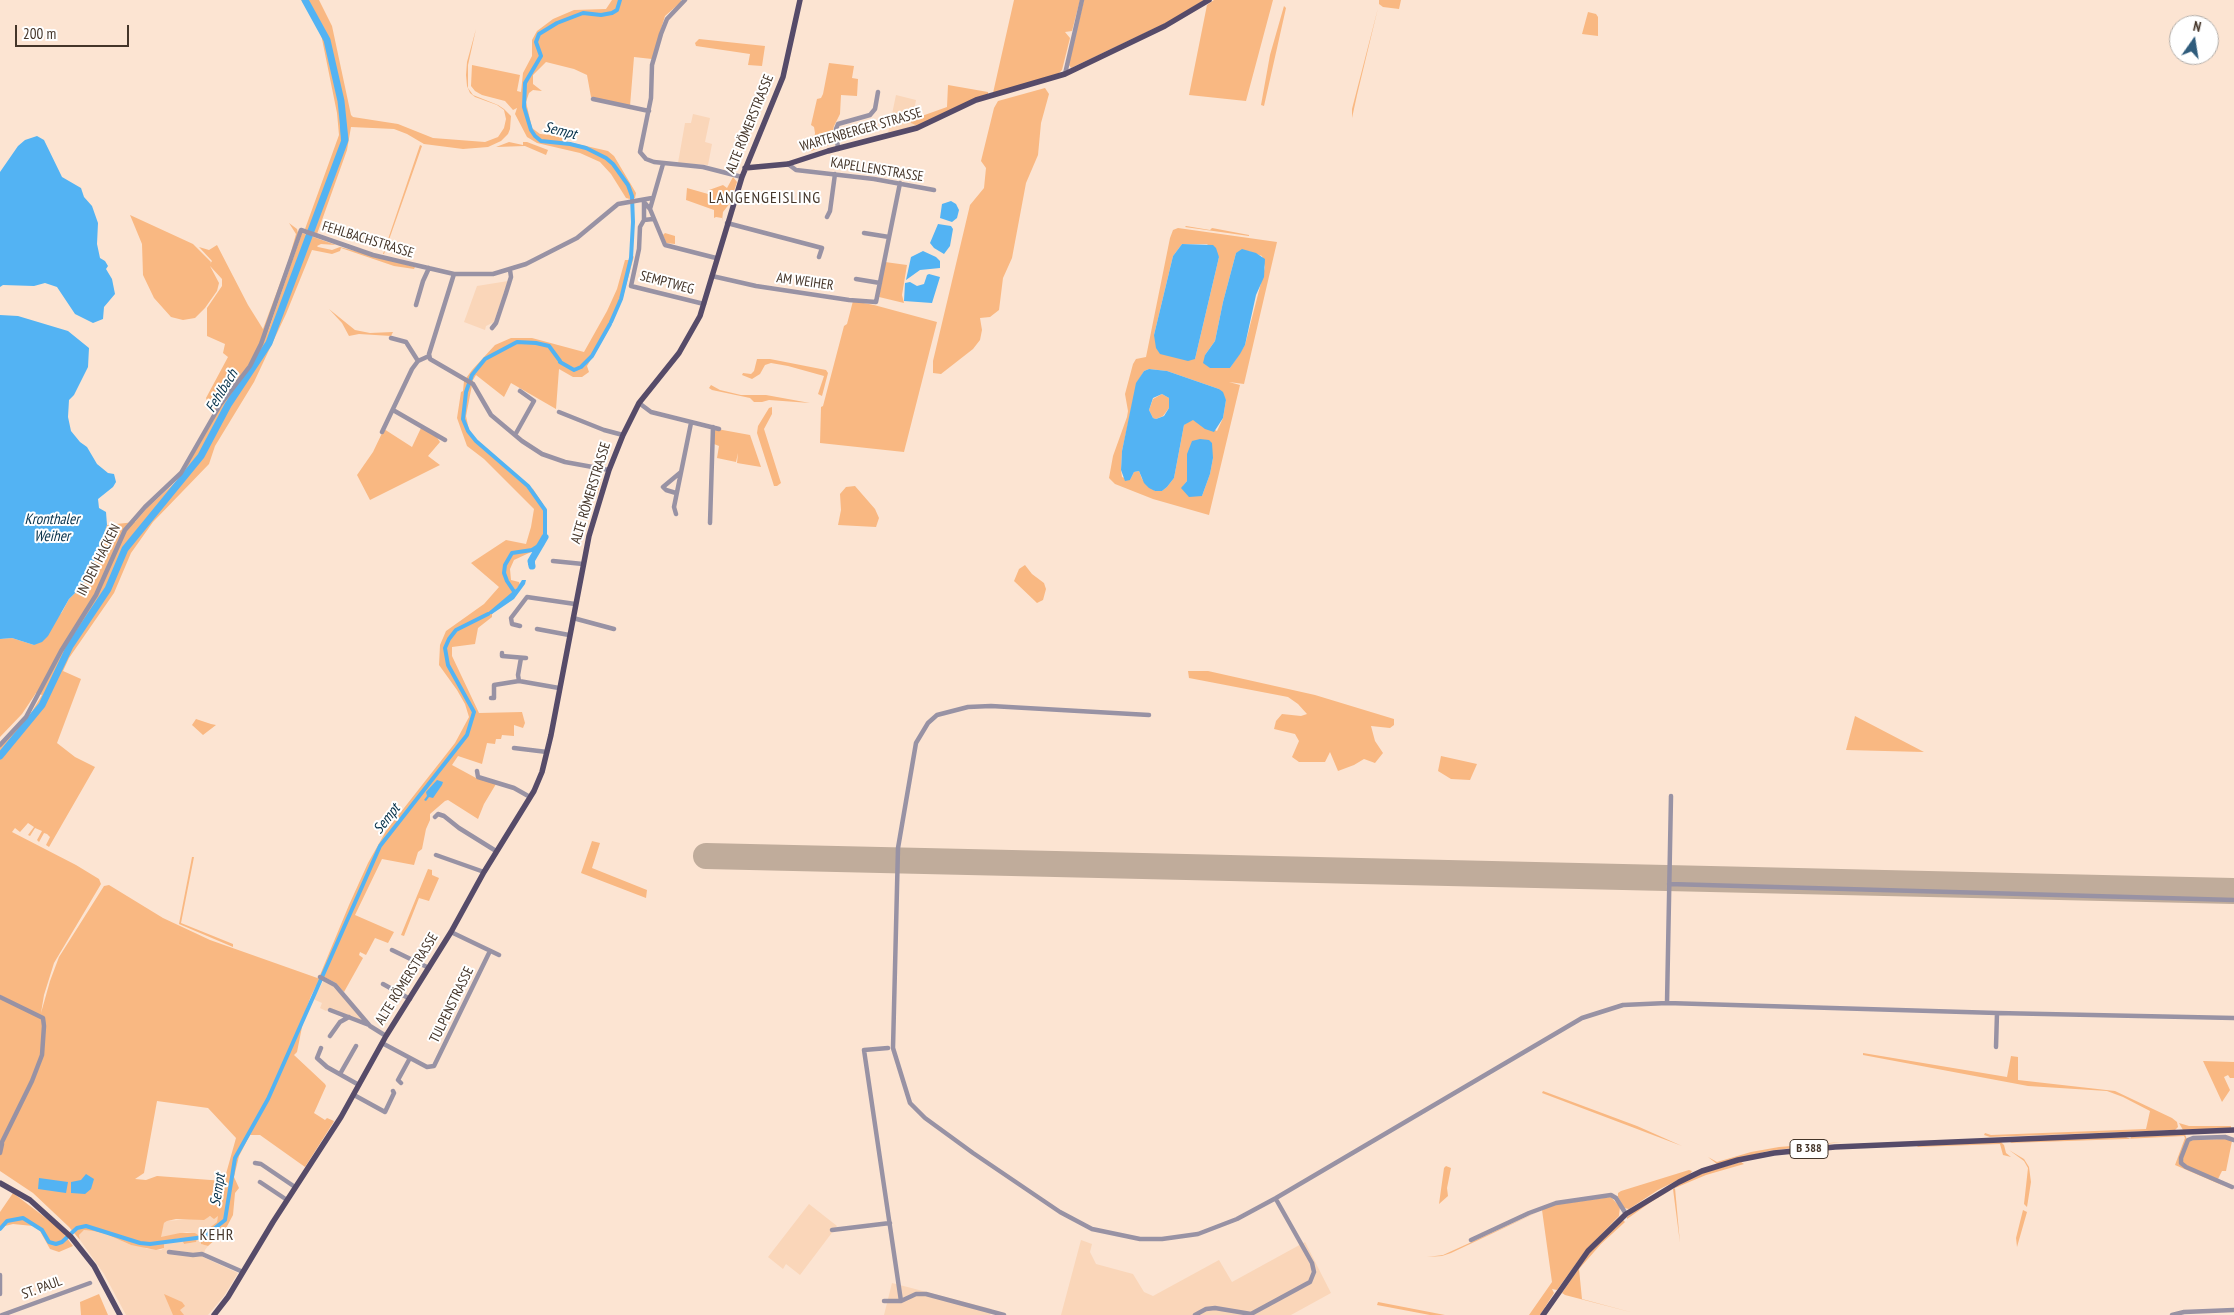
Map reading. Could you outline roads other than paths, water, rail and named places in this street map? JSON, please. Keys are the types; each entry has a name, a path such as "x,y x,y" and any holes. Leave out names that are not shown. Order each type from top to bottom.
{"main road":[{"name":"ALTE RÖMERSTRASSE","path":"214,1315 224,1303 354,1095 386,1036 451,932 496,851 530,798 542,772 583,564 594,516 609,470 623,435 639,403 686,343 695,328 704,304 716,258 742,176 783,77 800,0"},
{"name":"WARTENBERGER STRASSE","path":"745,168 788,164 917,128 976,100 1065,74 1165,26 1209,0"},
{"name":"B 388","path":"1543,1315 1588,1251 1626,1214 1663,1190 1697,1173 1738,1160 1774,1153 1852,1146 2234,1130"},
{"path":"0,1183 30,1200 71,1237 98,1273 120,1315"}],"street":[{"path":"685,0 665,24 652,65 652,93 640,152 646,159 663,164 703,166 742,176"},
{"path":"1065,74 1082,0"},
{"path":"838,149 836,129 838,124 870,115 875,109 878,92"},
{"path":"593,99 649,111"},
{"path":"650,209 663,164"},
{"name":"KAPELLENSTRASSE","path":"788,164 796,170 900,183 934,190"},
{"path":"827,217 830,211 835,174"},
{"name":"AM WEIHER","path":"712,276 756,286 849,300 876,302 900,183"},
{"name":"FEHLBACHSTRASSE","path":"303,231 373,255 454,274 483,275 510,270 577,238 612,207 629,201 644,201 652,198"},
{"path":"644,201 650,209 665,245 684,248 716,258"},
{"path":"644,201 644,220 654,219"},
{"name":"SEMPTWEG","path":"644,220 640,227 639,249 631,286 704,304"},
{"path":"727,222 822,248 820,257"},
{"name":"IN DEN HACKEN","path":"0,745 26,717 61,651 99,589 125,530 145,507 181,473 220,405 250,366 262,344 303,231"},
{"path":"864,233 889,237"},
{"name":"FEHLBACHSTRASSE","path":"416,305 429,268"},
{"path":"492,328 496,323 511,277 510,270"},
{"path":"382,432 412,369 418,361 429,356 454,274"},
{"path":"856,278 880,283"},
{"path":"391,338 406,342 418,361"},
{"path":"429,356 473,384 491,415 515,435 553,459 609,470"},
{"path":"515,435 534,401 520,391"},
{"path":"639,403 651,412"},
{"path":"393,410 445,440"},
{"path":"635,411 651,412 691,423 719,428"},
{"path":"559,412 604,430 623,435"},
{"path":"676,514 674,510 676,493 691,423"},
{"path":"710,523 713,427"},
{"path":"676,493 663,487 681,472"},
{"name":"ALTE RÖMERSTRASSE","path":"553,561 583,564"},
{"path":"520,626 512,624 511,618 527,597 575,604"},
{"path":"572,618 614,629"},
{"path":"537,629 569,635"},
{"path":"502,654 502,656 524,658 519,681"},
{"path":"491,698 494,698 494,685 519,681 559,688"},
{"path":"1149,715 991,706 968,707 937,716 928,723 916,743 898,848 893,1048 910,1104 973,1153 1076,1221 1092,1229 1117,1235 1162,1239 1198,1234 1229,1222 1276,1198 1582,1018 1623,1005 1667,1002 1997,1013 2234,1018"},
{"path":"514,748 547,752"},
{"path":"477,771 478,777 514,788 530,798"},
{"path":"1667,1002 1671,796"},
{"path":"435,817 438,814 444,816 458,828 496,851"},
{"path":"436,856 484,872"},
{"path":"1669,884 2234,900"},
{"path":"451,932 499,955"},
{"path":"392,950 429,968"},
{"name":"TULPENSTRASSE","path":"410,1058 427,1067 432,1067 436,1064 490,951"},
{"path":"322,978 337,986 370,1026"},
{"path":"383,984 410,999"},
{"path":"0,997 43,1018 42,1055 32,1081 1,1144 0,1153"},
{"path":"330,1010 370,1026 386,1036"},
{"path":"1996,1047 1997,1013"},
{"path":"330,1036 340,1022 349,1017"},
{"path":"382,1043 410,1058 398,1080 401,1083"},
{"path":"340,1074 356,1046"},
{"path":"321,1048 317,1058 359,1085"},
{"path":"888,1048 864,1050 901,1301"},
{"path":"354,1095 384,1115 394,1093 393,1090"},
{"path":"2188,1132 2188,1140 2181,1156 2183,1165 2232,1187"},
{"path":"2188,1140 2225,1137 2234,1140"},
{"path":"255,1163 261,1164 295,1188"},
{"path":"260,1182 287,1200"},
{"path":"1471,1240 1529,1213 1556,1203 1611,1195 1616,1198 1626,1214"},
{"path":"1195,1315 1206,1309 1215,1308 1251,1314 1310,1282 1314,1268 1277,1201"},
{"path":"832,1230 890,1223"},
{"path":"169,1252 193,1256 202,1254 243,1272"},
{"path":"0,1275 0,1294"},
{"name":"ST. PAUL","path":"2,1315 90,1282"},
{"path":"884,1301 901,1301 916,1294 926,1294 1004,1315"},
{"path":"2172,1315 2184,1312 2234,1310"}],"water":[{"path":"346,123 348,140 341,141 340,126"},
{"path":"37,136 44,140 62,177 81,188 84,197 92,206 98,223 97,244 100,258 108,266 106,269 112,279 115,294 104,307 103,319 93,323 75,314 57,287 45,283 34,286 3,285 0,287 0,172 18,146 25,140"},
{"path":"951,201 956,204 959,210 957,218 952,222 940,218 942,204"},
{"path":"938,224 951,226 953,229 950,246 944,254 930,243"},
{"path":"1182,244 1213,245 1219,257 1195,359 1188,361 1160,354 1156,348 1154,335 1173,256"},
{"path":"1242,249 1256,253 1265,259 1264,277 1256,295 1245,345 1240,354 1230,368 1210,368 1203,363 1205,355 1215,341 1236,253"},
{"path":"923,251 940,261 940,268 920,270 906,280 911,257"},
{"path":"929,274 940,277 932,303 904,301 905,283 910,282 917,286 924,284"},
{"name":"Kronthaler Weiher","path":"0,315 18,316 68,331 89,348 88,367 74,395 69,400 68,417 71,431 87,447 97,464 108,473 114,474 116,482 113,487 98,499 99,508 106,512 107,525 93,565 81,587 69,599 48,636 42,642 34,645 12,638 0,639"},
{"path":"1149,369 1167,371 1219,389 1223,392 1226,400 1223,418 1214,432 1205,429 1193,420 1184,425 1174,478 1162,491 1155,491 1149,488 1144,483 1139,471 1134,472 1130,480 1125,481 1121,470 1122,451 1136,383 1144,371","holes":["1162,394 1169,398 1169,408 1164,416 1156,419 1153,418 1149,410 1153,398"]},
{"path":"1200,439 1209,440 1212,443 1213,458 1210,474 1202,496 1189,497 1181,488 1187,481 1187,454 1192,441"},
{"path":"542,546 535,559 535,567 528,565 531,555"},
{"path":"522,580 526,580 525,584 514,599 492,614 485,615 517,588"},
{"path":"437,780 443,782 442,785 433,798 429,797 426,801 424,800 427,796 426,792"},
{"path":"86,1174 94,1179 91,1189 85,1194 71,1193 71,1182 81,1180"},
{"path":"39,1178 68,1182 66,1193 38,1189"}],"waterway":[{"name":"Fehlbach","path":"0,756 42,705 70,646 108,589 125,549 201,456 228,405 269,343 345,140 341,101 327,40 305,0"},
{"name":"Sempt","path":"611,322 621,299 631,258 632,196 628,185 613,164 606,158 586,148 541,141 531,130 524,107 525,83 541,56 536,42 539,34 557,23 583,13 601,15 612,13 617,10 620,0"},
{"name":"Sempt","path":"560,362 574,370 581,367 592,356 610,324"},
{"name":"Sempt","path":"515,593 504,573 505,565 512,553 532,550 540,545 545,537 545,510 528,486 476,441 468,431 463,419 466,392 472,375 485,359 517,342 549,346 560,361"},
{"name":"Sempt","path":"532,566 531,561 545,537"},
{"name":"Sempt","path":"0,1229 7,1221 23,1218 42,1230 49,1242 56,1244 62,1242 77,1228 86,1226 140,1243 150,1244 204,1237 225,1220 235,1158 268,1099 380,846 467,735 474,712 448,665 445,648 456,630 488,614"}],"district":[{"name":"LANGENGEISLING","path":"765,198"},
{"name":"KEHR","path":"217,1235"}]}
